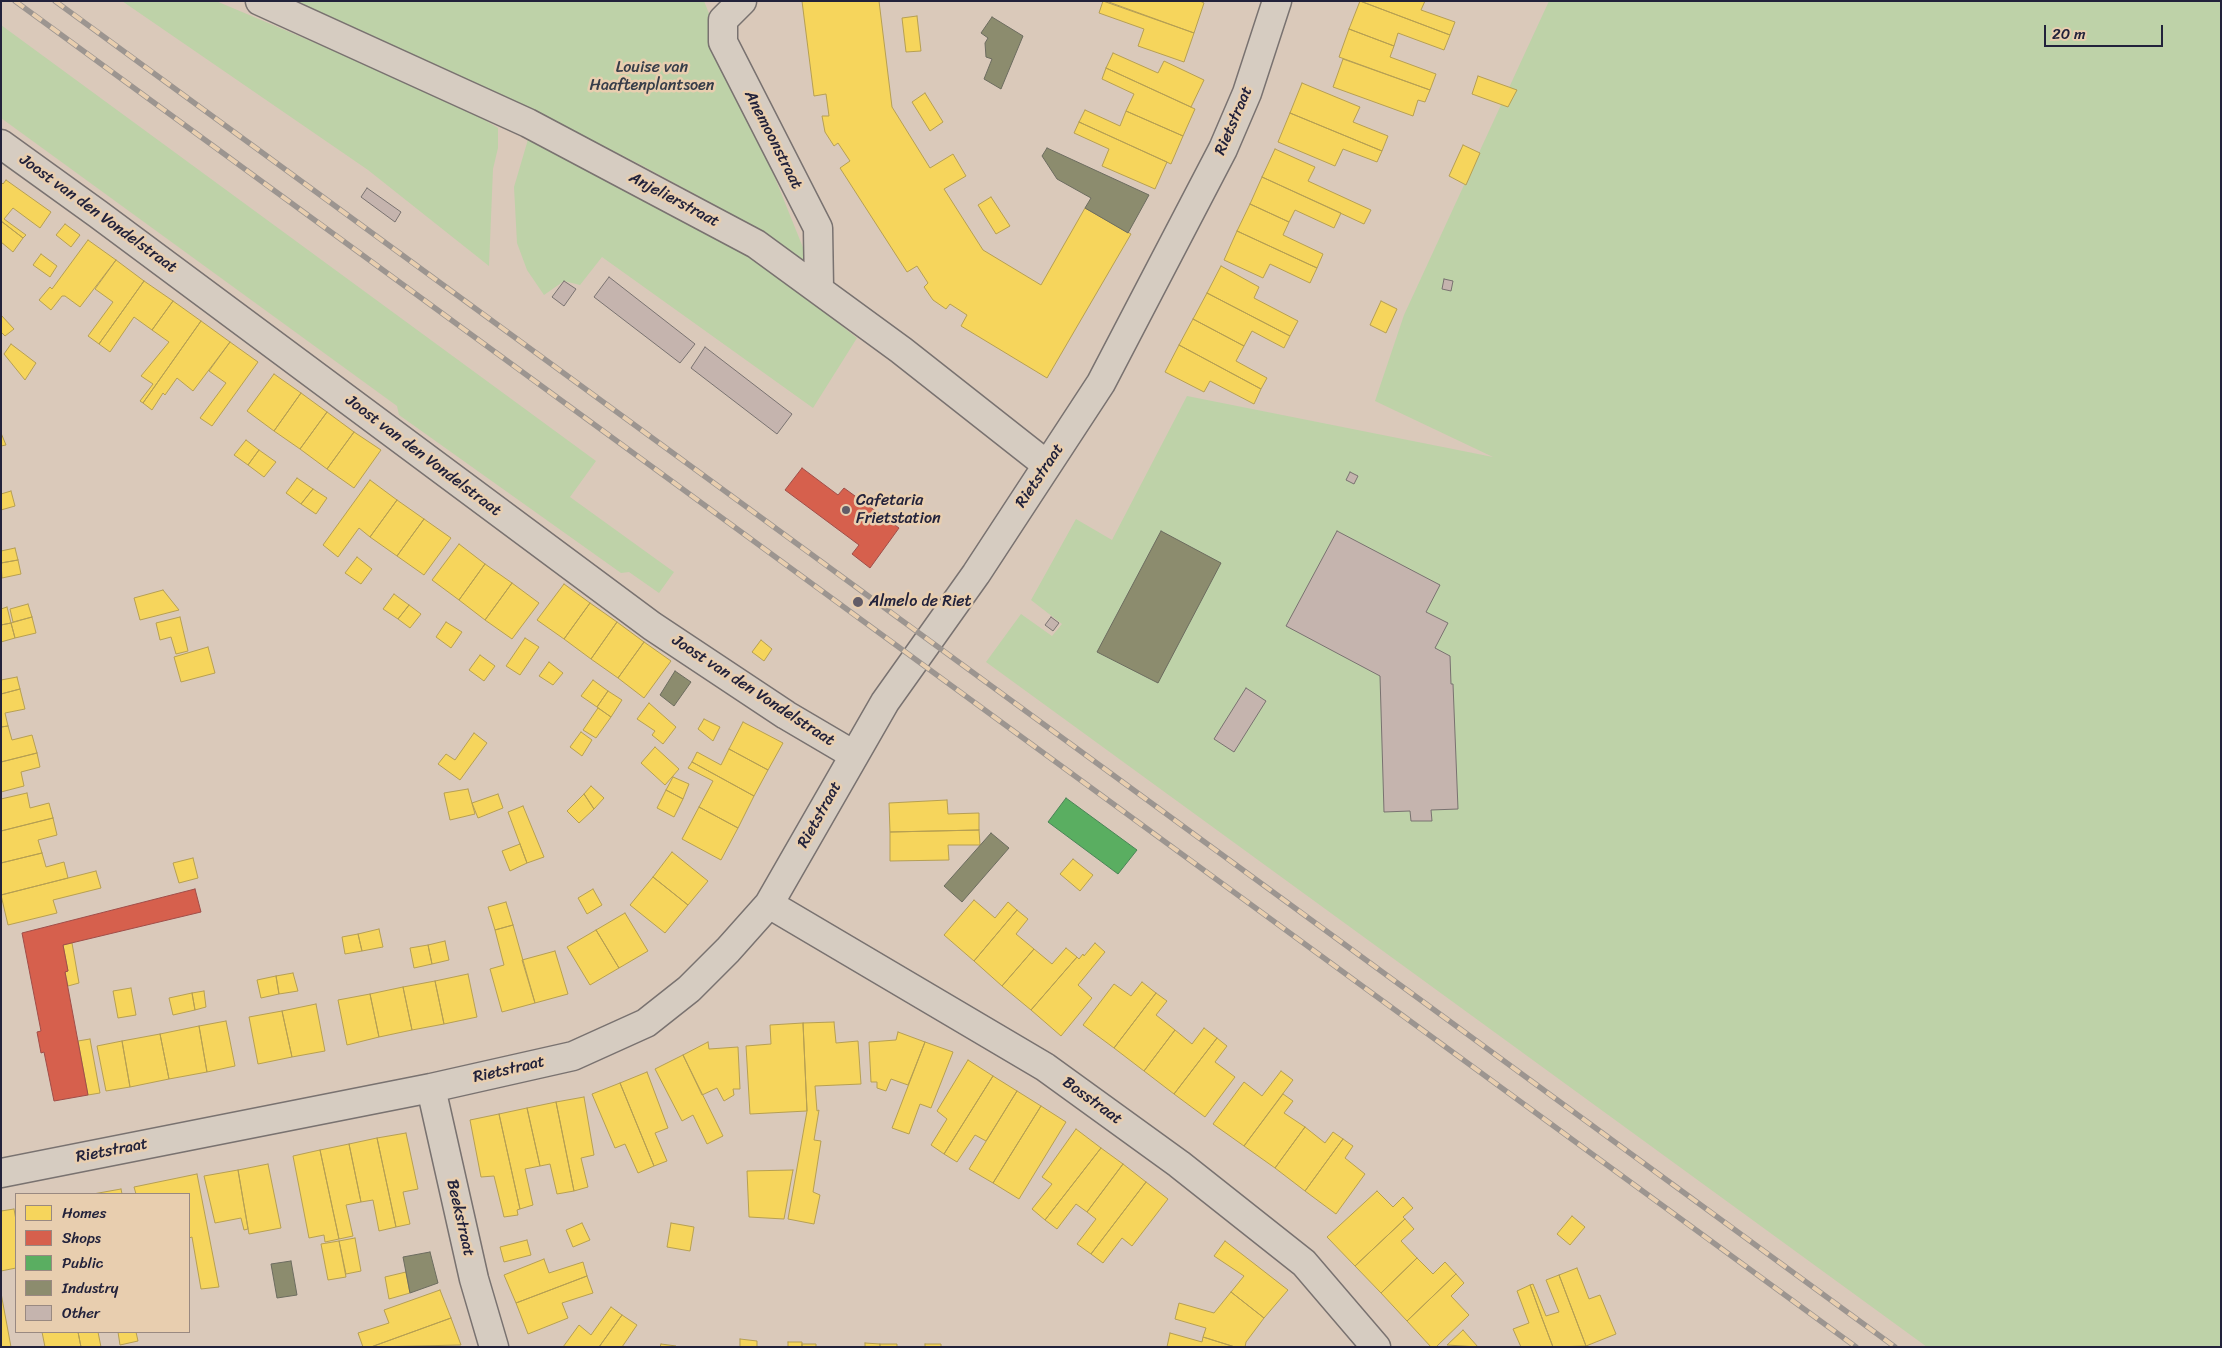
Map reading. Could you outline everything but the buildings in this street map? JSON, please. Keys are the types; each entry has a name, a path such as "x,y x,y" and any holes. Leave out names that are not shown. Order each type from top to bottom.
{"street":[{"name":"Anjelierstraat","path":"260,1 528,123 756,244 819,288 1048,466"},
{"name":"Anemoonstraat","path":"742,1 722,20 723,42 818,228 819,288"},
{"name":"Rietstraat","path":"2,1168 431,1088 573,1056 646,1023 689,989 728,950 769,904 854,755 905,673 976,574 1101,383 1223,149 1247,93 1277,1"},
{"name":"Joost van den Vondelstraat","path":"1,144 652,626 786,714 854,755"},
{"name":"Bosstraat","path":"769,904 1046,1067 1179,1164 1304,1263 1376,1347"},
{"name":"Beekstraat","path":"431,1088 474,1280 494,1347"}],"green space":[{"path":"122,1 216,1 413,84 475,114 498,128 498,148 493,169 489,266 368,170"},
{"name":"Louise van Haaftenplantsoen","path":"290,1 704,1 812,270 696,195 641,165 516,102"},
{"path":"1549,1 2221,1 2221,1347 1927,1347 986,662 1021,614 1052,636 1062,624 1031,600 1076,519 1112,540 1187,396 1493,457 1375,401 1404,315"},
{"path":"1,25 596,461 570,497 674,572 659,593 629,572 621,573 399,415 397,406 1,118"},
{"path":"529,136 657,208 762,262 857,338 813,408 602,257 580,285 564,281 544,295 527,270 517,243 514,187"}],"railway":[{"path":"15,1 1856,1347"},
{"path":"55,1 1895,1347"}],"place":[{"name":"Cafetaria Frietstation","path":"846,510"},
{"name":"Almelo de Riet","path":"858,602"}]}
